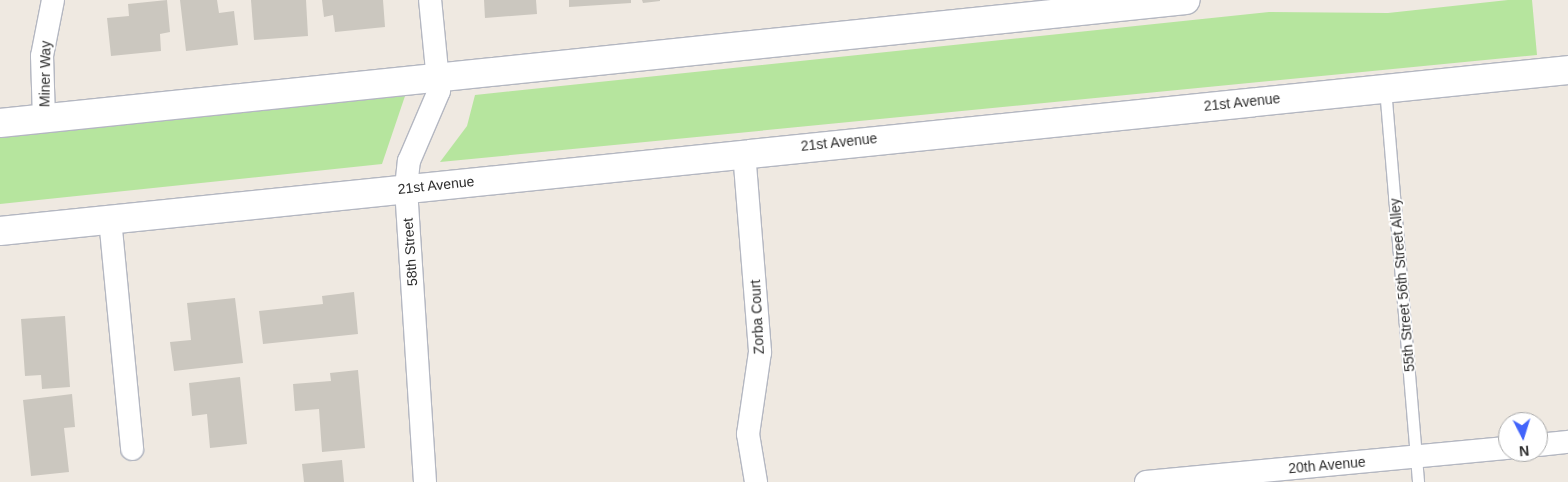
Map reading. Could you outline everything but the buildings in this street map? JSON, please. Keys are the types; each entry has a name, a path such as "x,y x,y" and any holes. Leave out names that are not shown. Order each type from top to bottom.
{"street":[{"name":"Miner Way","path":"44,119 42,56 52,0"},
{"name":"58th Street","path":"425,482 406,188 408,161 436,103 439,80 430,0"},
{"path":"0,123 439,80 1186,0"},
{"name":"21st Avenue","path":"0,231 744,152 1568,70"},
{"name":"Zorba Court","path":"744,152 760,352 748,434 756,482"},
{"path":"110,219 132,449"},
{"path":"1548,444 1568,442"},
{"name":"20th Avenue","path":"1146,482 1498,449"}],"lane":[{"name":"55th Street 56th Street Alley","path":"1385,88 1418,482"}],"green space":[{"path":"1508,0 1532,0 1537,55 440,162 467,126 475,95 1269,12 1388,13"},
{"path":"405,96 382,164 0,204 0,134"}]}
